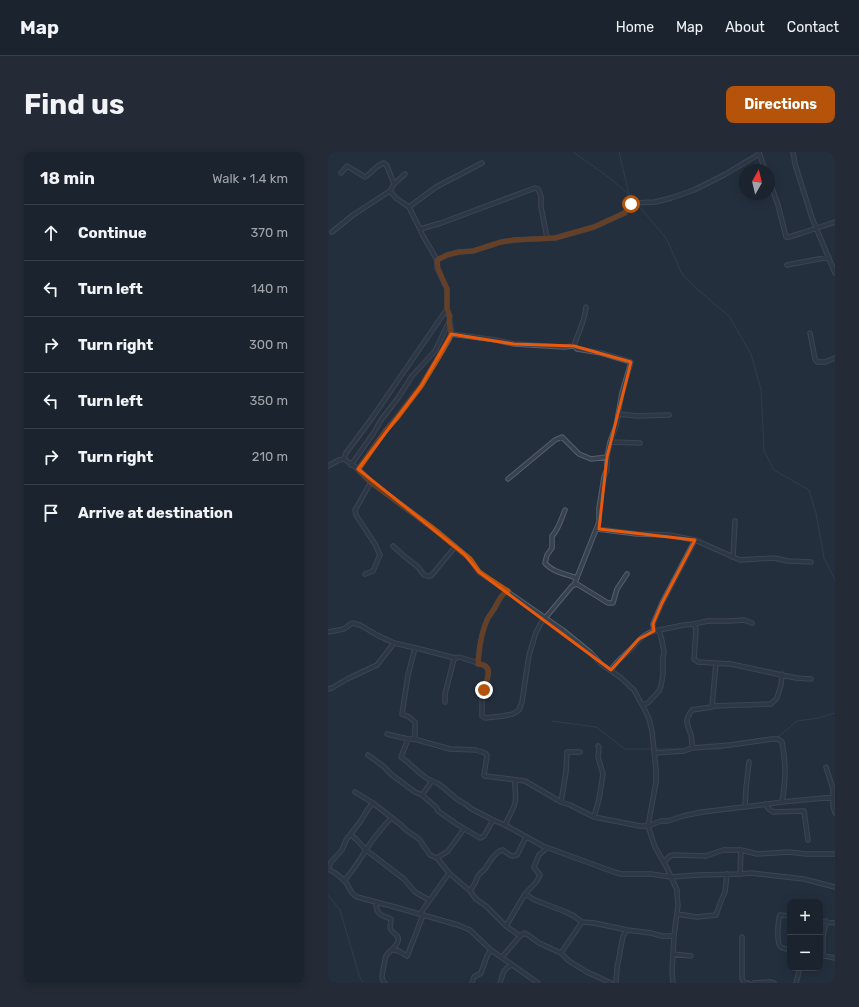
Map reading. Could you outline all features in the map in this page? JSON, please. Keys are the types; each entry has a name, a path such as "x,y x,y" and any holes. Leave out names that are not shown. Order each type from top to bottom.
{"street":[{"path":"793,152 795,164 808,204 835,273"},
{"path":"437,260 447,255 473,251 501,242 555,238 594,227 624,213 631,204 655,202 694,190 724,176 759,153 763,164"},
{"path":"341,172 347,166 365,176 369,175 384,162 394,184"},
{"path":"409,207 436,187 482,163"},
{"path":"332,232 353,215 390,191 394,184 405,174"},
{"path":"420,229 441,223 535,188 538,189 540,194 547,238"},
{"path":"351,465 412,376 434,351 449,322 450,316 447,309 447,289 438,268 437,260 409,207 396,198 390,191"},
{"path":"775,197 786,237 835,222"},
{"path":"787,265 829,257"},
{"path":"574,346 583,324 586,307"},
{"path":"344,459 346,453 447,309"},
{"path":"358,470 386,430 421,386 451,334 449,322"},
{"path":"810,333 815,359 817,362 825,362 835,358"},
{"path":"328,632 344,628 352,624 360,625 394,643 483,664 489,671 482,697 482,716 485,718 493,718 513,714 519,710 522,702 529,655 538,628 574,584 597,529 610,442 616,426 622,393 631,362 600,353 577,349 574,346 564,347 514,344 451,334"},
{"path":"618,414 637,416 669,415"},
{"path":"508,479 555,440 562,437 579,454 591,459 607,457"},
{"path":"610,442 617,441 640,443"},
{"path":"344,459 370,482 430,526 470,559 479,572 564,631 591,653 601,664 611,670 634,690 649,719 652,731 656,782 648,826 655,847 671,877 677,895 677,914 672,972 673,983"},
{"path":"328,466 344,459"},
{"path":"365,574 373,571 380,555 375,544 356,515 355,510 370,482"},
{"path":"564,510 559,526 552,536 552,548 547,555 545,563 558,572 576,578"},
{"path":"733,557 735,521"},
{"path":"597,529 637,534 668,535 695,540 740,560 774,558 788,561 810,562"},
{"path":"654,631 653,624 662,603 695,540"},
{"path":"393,546 418,567 424,575 427,576 434,574 455,547"},
{"path":"574,584 582,586 608,603 613,603 617,589 627,574"},
{"path":"478,664 481,640 488,619 496,607 501,595 508,591"},
{"path":"611,670 614,664 639,639 654,631 684,624 694,624 708,621 744,620 752,623"},
{"path":"694,624 696,629 694,659 698,662 730,664 796,678 811,678"},
{"path":"642,705 648,703 662,686 664,652 659,630"},
{"path":"328,689 377,665 394,643"},
{"path":"415,648 408,674 402,714 415,722 415,739"},
{"path":"445,702 445,692 455,658"},
{"path":"712,706 716,663"},
{"path":"692,748 692,738 686,722 692,710 712,706 771,704 777,698 781,685 782,674"},
{"path":"388,734 408,739 415,739 450,749 476,750 485,753 487,755 484,776 525,781 561,802 594,817 640,826 648,826 661,821 668,821 702,812 834,797"},
{"path":"408,739 401,757 416,771 436,783 470,808 547,848 621,874 651,874 671,877 751,873 804,879 835,887"},
{"path":"654,753 778,740 782,742 786,770 782,802"},
{"path":"594,817 599,799 602,774 598,757 598,746"},
{"path":"561,802 566,772 567,752 580,752"},
{"path":"368,755 392,775 415,792 422,795 436,807 438,811 480,838 482,838 494,820"},
{"path":"745,807 749,762"},
{"path":"826,767 833,789 833,806 835,813"},
{"path":"505,825 515,803 515,780"},
{"path":"422,795 432,781"},
{"path":"356,792 373,803 419,839 430,855 437,858 449,873 470,890 476,899 486,906 506,926 520,936"},
{"path":"373,803 346,840 342,850 331,862 328,869 344,881 355,896 421,914 470,930 491,950 538,983"},
{"path":"766,804 773,812 804,811 808,840"},
{"path":"344,881 355,869 380,830 391,818"},
{"path":"437,858 448,851 464,829"},
{"path":"351,835 366,850 404,879 415,892 430,900"},
{"path":"470,890 475,885 479,875 495,854 503,850 510,856 517,855 526,837"},
{"path":"506,926 525,894 537,881 540,875 534,867 539,855 547,848"},
{"path":"664,862 670,856 706,856 723,850 741,850 757,854 789,852 806,854 835,854"},
{"path":"740,874 741,850"},
{"path":"393,950 399,951 407,956 421,914 449,873"},
{"path":"677,914 697,917 716,916 720,901 725,892 727,874"},
{"path":"525,894 535,900 570,914 582,922 662,936 674,936"},
{"path":"376,902 377,912 382,916 391,919 392,922 390,928 398,938 396,946 386,956 382,979 385,983"},
{"path":"787,916 780,915 778,940 779,946 787,949"},
{"path":"823,937 826,921 835,923"},
{"path":"561,953 582,922"},
{"path":"616,983 617,968 623,936 627,930"},
{"path":"502,957 520,936 526,933 539,943 561,953 569,961 611,983"},
{"path":"742,937 742,978 744,983 748,983"},
{"path":"472,983 474,977 482,973 487,956 491,950"},
{"path":"673,954 691,956"},
{"path":"823,955 835,958"},
{"path":"500,983 504,970 512,965"},
{"path":"796,983 799,971"},
{"path":"754,983 774,983"}],"highlighted area":[{"path":"451,334 514,344 574,346 631,362 607,457 599,529 695,540 662,603 653,624 654,631 639,639 611,670 479,572 465,555 358,469 421,386"}],"waterway":[{"path":"573,152 614,181 635,201"},
{"path":"619,152 629,194"},
{"path":"637,204 666,238 682,274 698,290 729,316 751,354 761,389 764,451 774,470 809,490 816,513 824,558 835,580"},
{"path":"777,738 797,721 819,718 835,713"},
{"path":"552,721 596,727 625,749 652,749"},
{"path":"768,741 775,740"},
{"path":"699,749 719,749 729,747"},
{"path":"655,749 682,749"},
{"path":"328,895 340,910 359,975 363,983"}],"route":[{"path":"484,690 489,671 483,664 478,664 481,640 488,619 496,607 501,595 508,591 479,572 470,559 430,526 370,482 358,470 386,430 421,386 451,334 449,322 450,316 447,309 447,289 438,268 437,260 447,255 473,251 501,242 555,238 594,227 624,213 631,204"}]}
